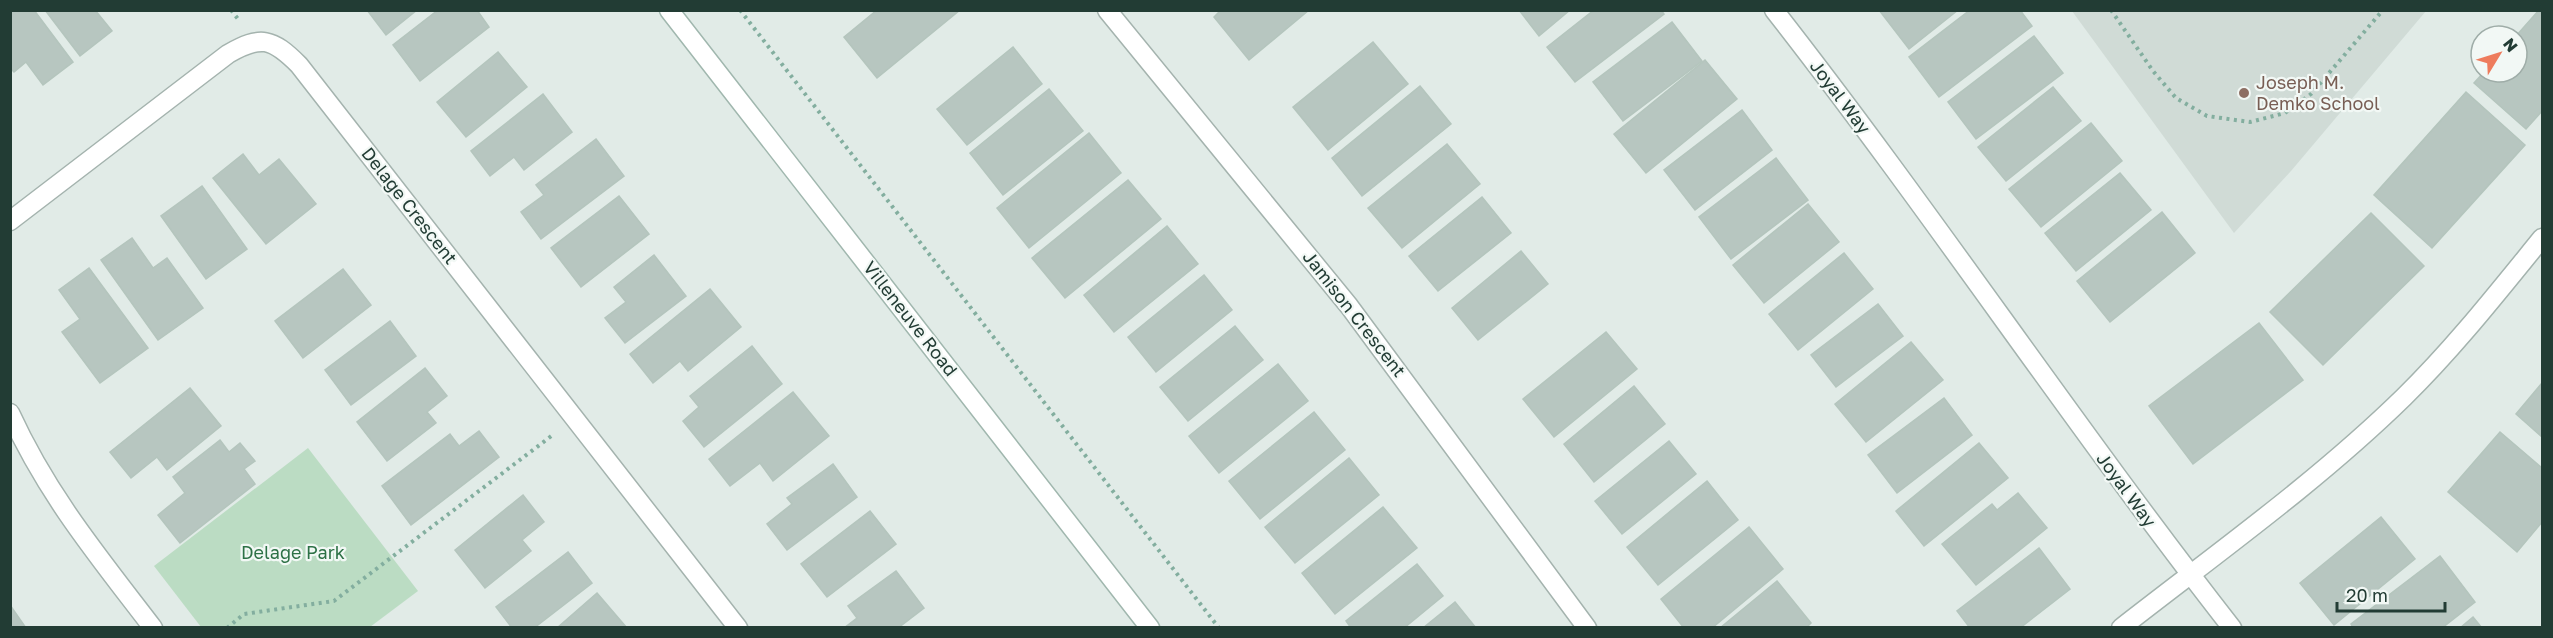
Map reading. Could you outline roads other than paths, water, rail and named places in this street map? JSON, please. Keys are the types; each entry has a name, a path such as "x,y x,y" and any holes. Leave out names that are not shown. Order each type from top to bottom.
{"street":[{"name":"Villeneuve Road","path":"669,10 1150,627"},
{"name":"Jamison Crescent","path":"1107,10 1349,306 1587,627"},
{"name":"Joyal Way","path":"1774,10 1920,202 2112,471 2232,627"},
{"name":"Delage Crescent","path":"10,221 228,54 253,42 265,40 274,44 299,65 738,627"},
{"path":"2121,627 2316,477 2378,422 2441,358 2542,238"},
{"path":"10,412 28,451 53,494 75,527 153,627"}],"place":[{"name":"Joseph M. Demko School","path":"2244,93"}],"park label":[{"name":"Delage Park","path":"293,553"}]}
